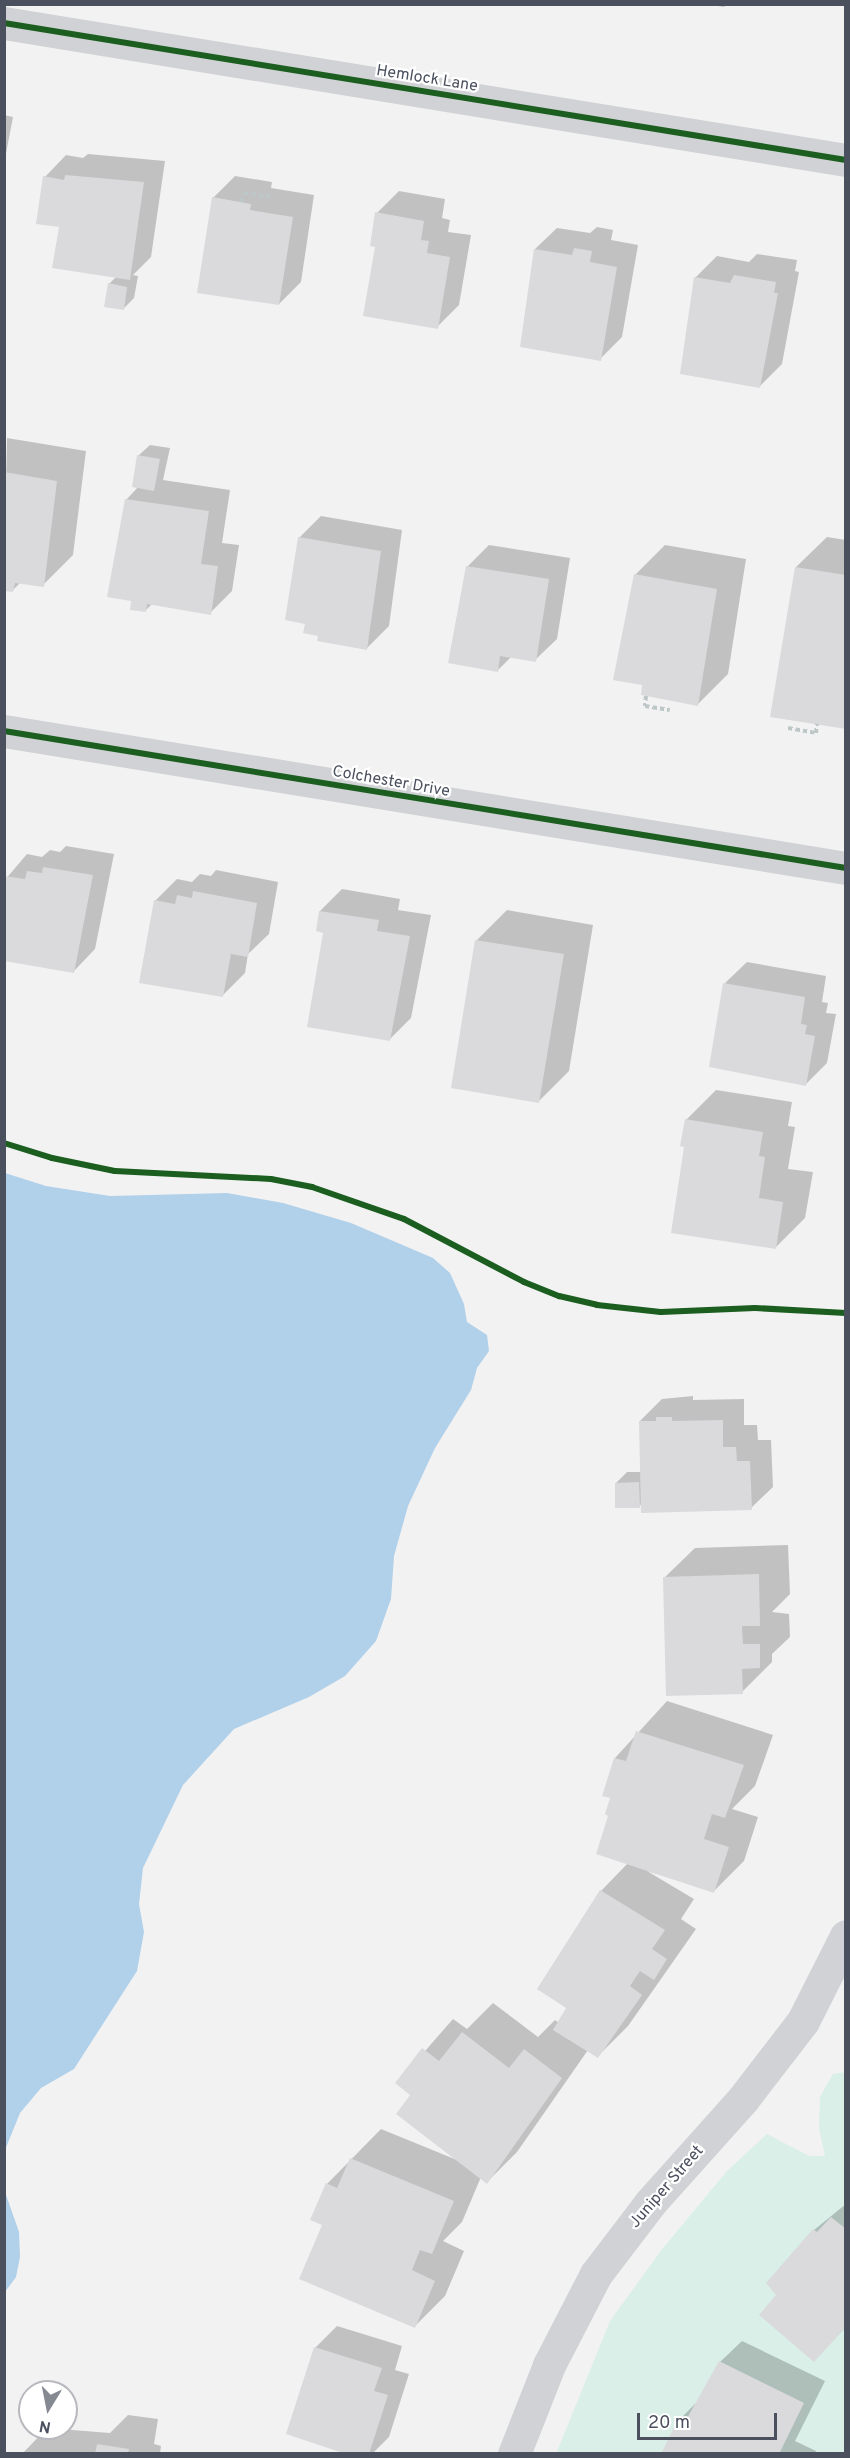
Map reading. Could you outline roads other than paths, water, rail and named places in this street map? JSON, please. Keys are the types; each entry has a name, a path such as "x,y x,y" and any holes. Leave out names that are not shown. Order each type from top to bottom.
{"street":[{"name":"Hemlock Lane","path":"4,23 846,160"},
{"name":"Colchester Drive","path":"4,731 593,830 846,868"},
{"name":"Juniper Street","path":"514,2454 549,2365 596,2274 650,2203 743,2099 803,2021 846,1936"}],"water":[{"path":"5,1173 46,1186 110,1196 227,1193 283,1203 351,1223 433,1258 450,1273 464,1304 467,1322 487,1335 489,1351 477,1368 471,1390 435,1448 408,1506 394,1556 391,1599 376,1641 345,1676 309,1697 234,1729 183,1785 143,1868 139,1904 144,1932 137,1971 74,2069 41,2088 20,2113 5,2150"},
{"path":"4,2189 19,2232 20,2257 16,2277 5,2292"}]}
